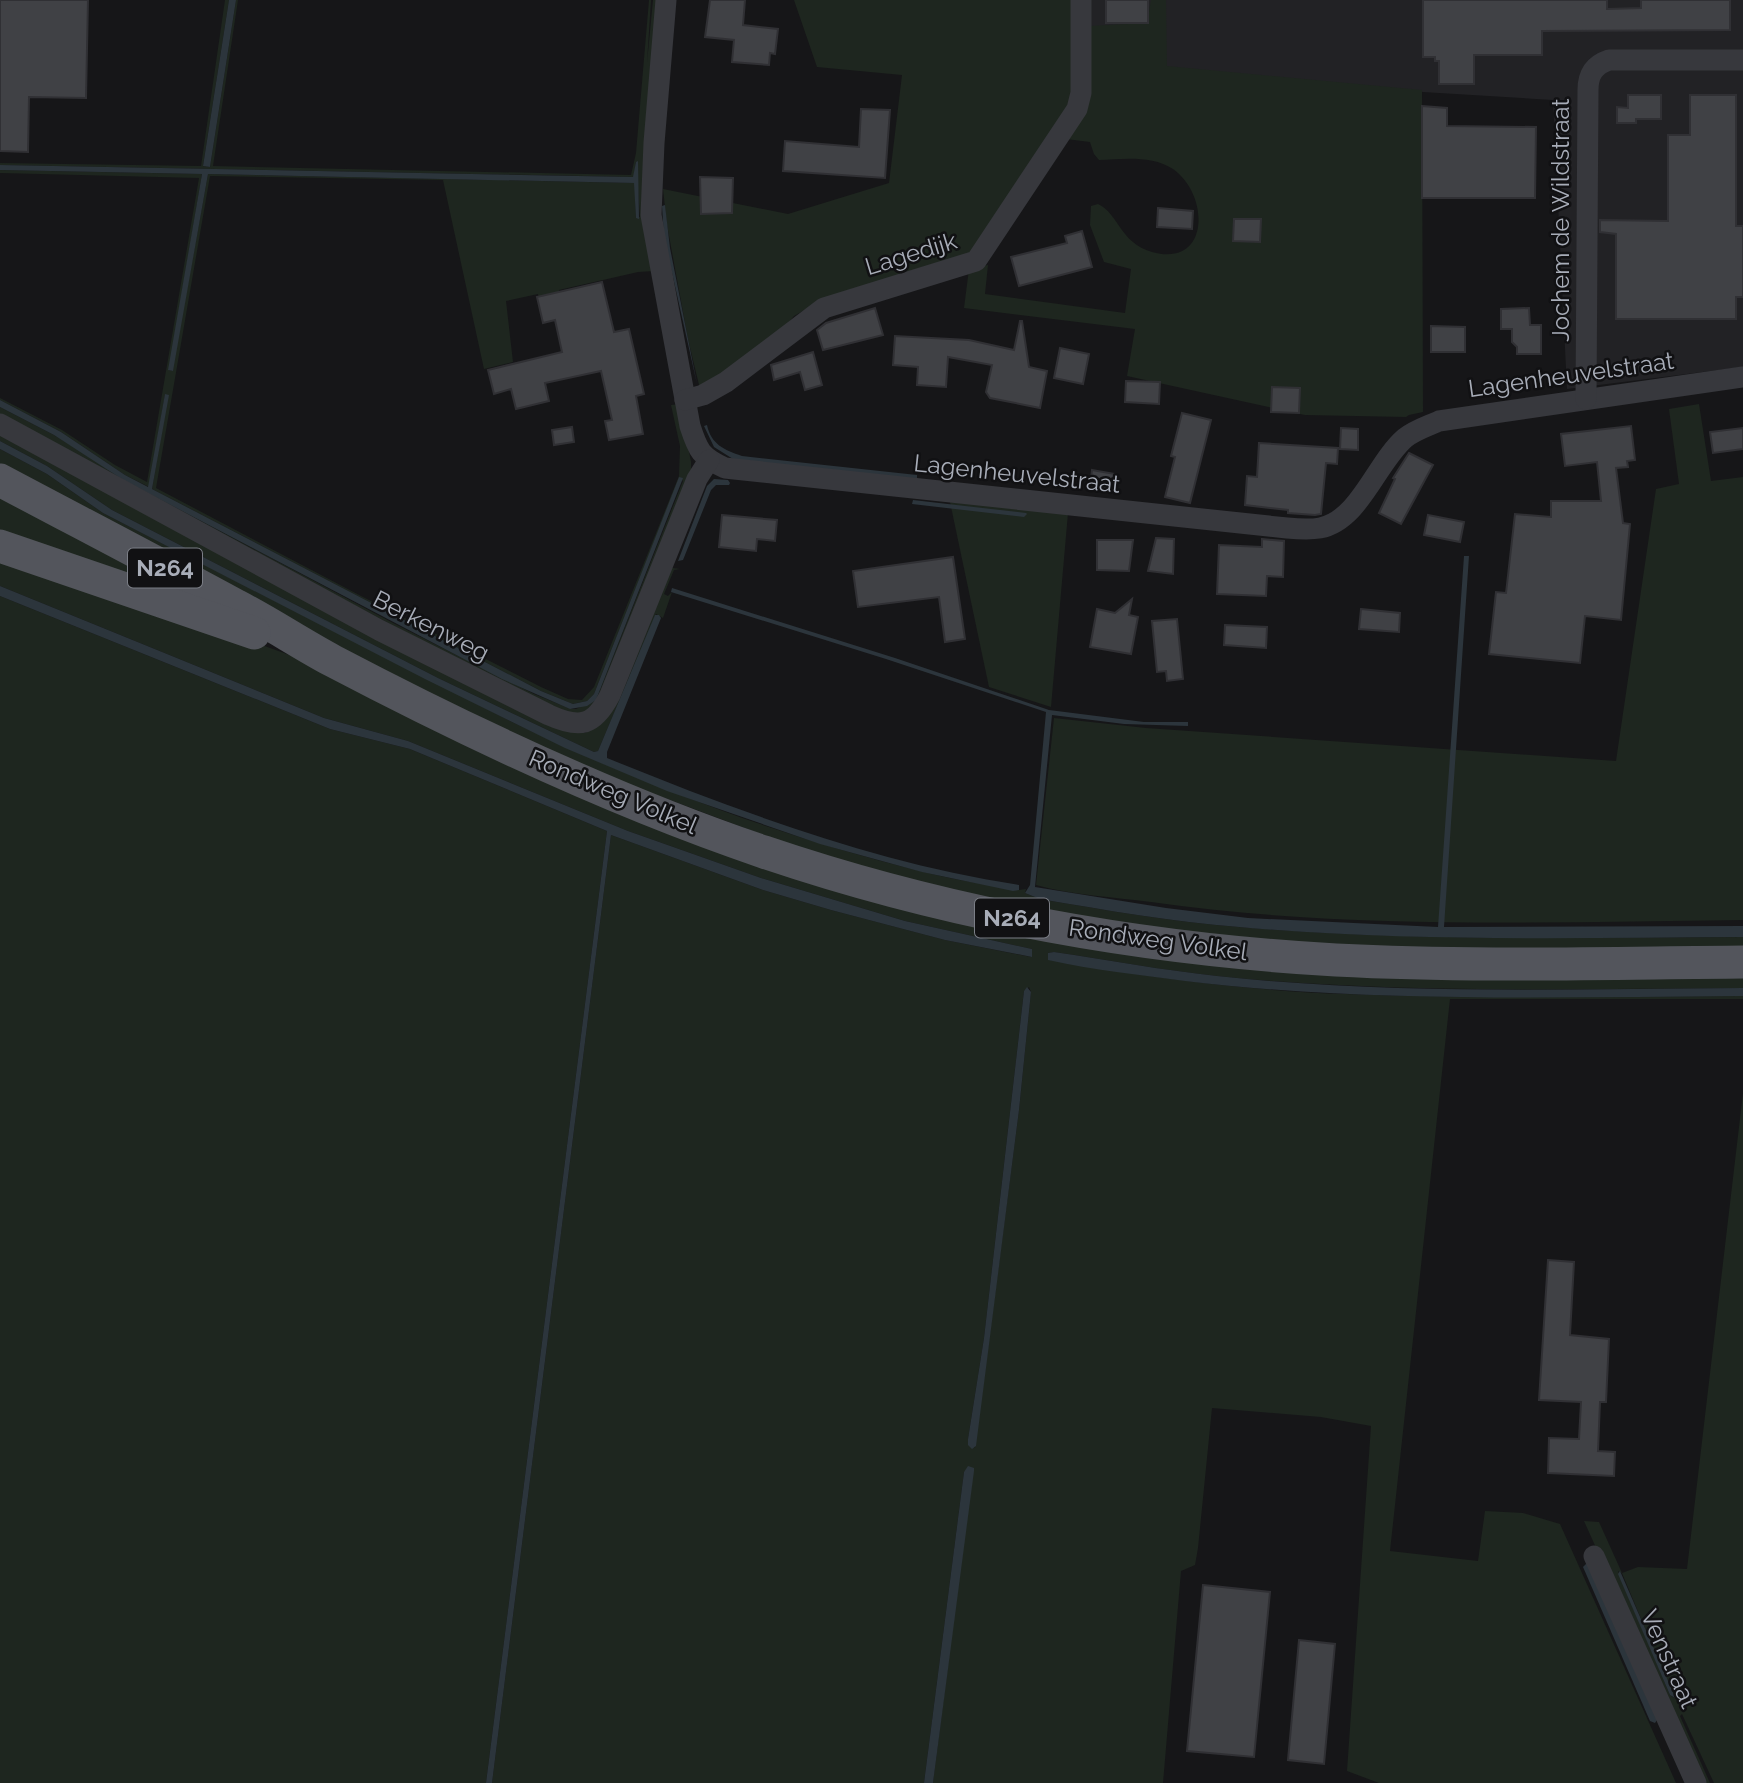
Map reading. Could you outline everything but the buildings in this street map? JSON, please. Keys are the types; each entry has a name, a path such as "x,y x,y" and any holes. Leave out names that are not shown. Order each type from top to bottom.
{"main road":[{"name":"Rondweg Volkel","path":"0,480 242,608 329,659 475,733 626,800 761,851 884,888 1013,918 1090,932 1170,944 1335,960 1520,964 1743,962"},
{"name":"Rondweg Volkel","path":"0,546 329,659"}],"street":[{"path":"666,0 651,215 685,400 698,450 709,460"},
{"name":"Lagedijk","path":"685,400 703,395 726,382 824,308 976,261 1077,109 1081,93 1082,0"},
{"name":"Jochem de Wildstraat","path":"1586,399 1587,90 1590,74 1601,63 1609,60 1743,60"},
{"name":"Lagenheuvelstraat","path":"709,460 725,468 752,472 1304,529 1321,528 1348,513 1388,457 1405,438 1420,429 1458,417 1743,377"},
{"name":"Berkenweg","path":"0,424 366,623 549,715 572,723 592,719 600,714 697,480 709,460"},
{"name":"Venstraat","path":"1594,1556 1696,1783"}],"shaded area":[{"path":"225,0 229,0 203,166 210,167 238,0 213,166 631,175 636,153 649,0 647,63 653,0 661,0 654,271 638,272 559,290 559,295 539,299 538,294 506,301 513,362 484,369 443,180 210,176 156,488 541,687 568,699 582,700 594,687 679,476 680,446 671,405 680,404 691,462 691,476 602,702 572,719 0,420 0,407 54,435 156,497 393,623 534,694 571,709 596,700 683,481 679,478 594,694 587,701 573,704 541,691 152,489 168,395 165,395 149,487 125,475 61,432 0,400 62,430 115,465 147,482 199,178 0,173 0,170 202,174 169,370 172,371 208,174 635,183 636,217 640,217 636,162 634,177 0,165 201,166"},
{"path":"229,0 236,0 210,167 203,166"},
{"path":"794,0 1075,0 1078,91 980,254 808,308 700,389 688,339 663,189 788,214 889,183 902,75 817,67"},
{"path":"1076,0 1743,0 1743,367 1567,389 1553,100 1076,71"},
{"path":"1151,0 1166,0 1167,66 1422,90 1423,412 1406,417 1305,415 1127,376 1135,329 964,308 969,269 988,265 985,294 1125,313 1131,269 1104,262 1090,225 1091,206 1098,204 1105,209 1133,242 1152,252 1171,254 1185,249 1194,240 1198,211 1185,181 1173,169 1146,160 1099,160 1090,142 1066,139 1090,26 1147,23"},
{"path":"638,161 639,219 636,218 634,183 208,174 173,371 168,370 202,174 0,170 0,165 633,177"},
{"path":"665,205 670,248 697,384 664,237 662,206"},
{"path":"165,394 169,395 152,489 541,691 573,704 587,701 594,694 679,477 683,478 596,700 587,706 570,709 502,679 125,481 54,435 0,407 0,400 61,432 125,475 148,487"},
{"path":"1699,404 1711,481 1743,477 1743,920 1521,923 1372,921 1224,911 1064,891 1036,885 1054,718 1146,728 1616,761 1656,489 1679,484 1669,409"},
{"path":"707,425 719,445 742,456 917,475 917,479 733,459 714,447 704,426"},
{"path":"0,429 568,730 585,733 600,724 666,567 680,569 674,570 664,594 668,596 672,592 663,618 656,614 598,751 594,752 438,678 112,510 47,466 0,441"},
{"path":"0,441 47,466 112,510 438,678 594,752 598,751 655,615 659,615 661,618 607,752 607,758 810,834 913,863 1019,885 1019,890 922,872 820,844 667,791 565,748 103,513 47,474 0,449"},
{"path":"0,449 47,474 103,513 510,721 660,787 814,842 944,877 1026,889 1025,893 1040,899 1214,925 1428,937 1743,937 1743,950 1326,948 1076,919 835,862 545,753 0,475"},
{"path":"714,479 728,480 730,483 716,485 711,490 683,560 678,561 707,486"},
{"path":"0,489 192,590 186,602 0,535"},
{"path":"913,500 1027,514 1024,517 912,504"},
{"path":"950,502 1068,513 1051,707 989,687"},
{"path":"0,551 284,653 975,921 1743,972 1743,988 1414,988 1217,976 1048,953 1048,960 1124,972 1309,992 1396,996 1743,996 1743,999 1450,999 1390,1551 1478,1561 1485,1511 1523,1513 1560,1524 1676,1783 1379,1783 1347,1771 1371,1426 1321,1417 1212,1408 1195,1565 1181,1571 1163,1783 933,1783 973,1468 964,1472 924,1783 492,1783 611,835 763,890 831,910 945,940 1031,957 1032,949 905,921 761,878 628,831 408,741 324,718 0,586","holes":["1029,987 1031,992 1019,1110 975,1448 968,1439 984,1338 1024,991"]},
{"path":"1464,556 1469,556 1444,927 1743,926 1743,937 1491,938 1302,932 1189,922 1040,899 1025,893 1030,885 1046,712 671,592 672,588 1049,710 1144,722 1188,722 1188,726 1124,724 1052,715 1035,887 1248,918 1438,927"},
{"path":"0,586 324,718 408,741 628,831 761,878 905,921 1032,949 1032,957 945,940 831,910 763,890 611,835 492,1783 486,1783 607,831 410,749 330,729 0,596"},
{"path":"0,596 330,729 410,749 607,831 486,1783 0,1783"},
{"path":"1048,953 1196,974 1282,982 1480,990 1743,988 1743,996 1464,997 1324,993 1185,981 1099,969 1048,960"},
{"path":"1027,987 1031,992 1019,1110 976,1446 972,1449 968,1445 968,1439 984,1338 1024,991"},
{"path":"1743,1093 1743,1783 1714,1783 1682,1714 1680,1716 1710,1783 1702,1783 1584,1521 1599,1522 1622,1573 1638,1567 1687,1569","holes":["1618,1571 1622,1573 1674,1698 1670,1695"]},
{"path":"968,1466 974,1468 974,1471 933,1783 924,1783 964,1472"},
{"path":"1587,1563 1657,1720 1655,1723 1650,1721 1583,1567"},
{"path":"1620,1571 1675,1698 1670,1695 1618,1574"}]}
